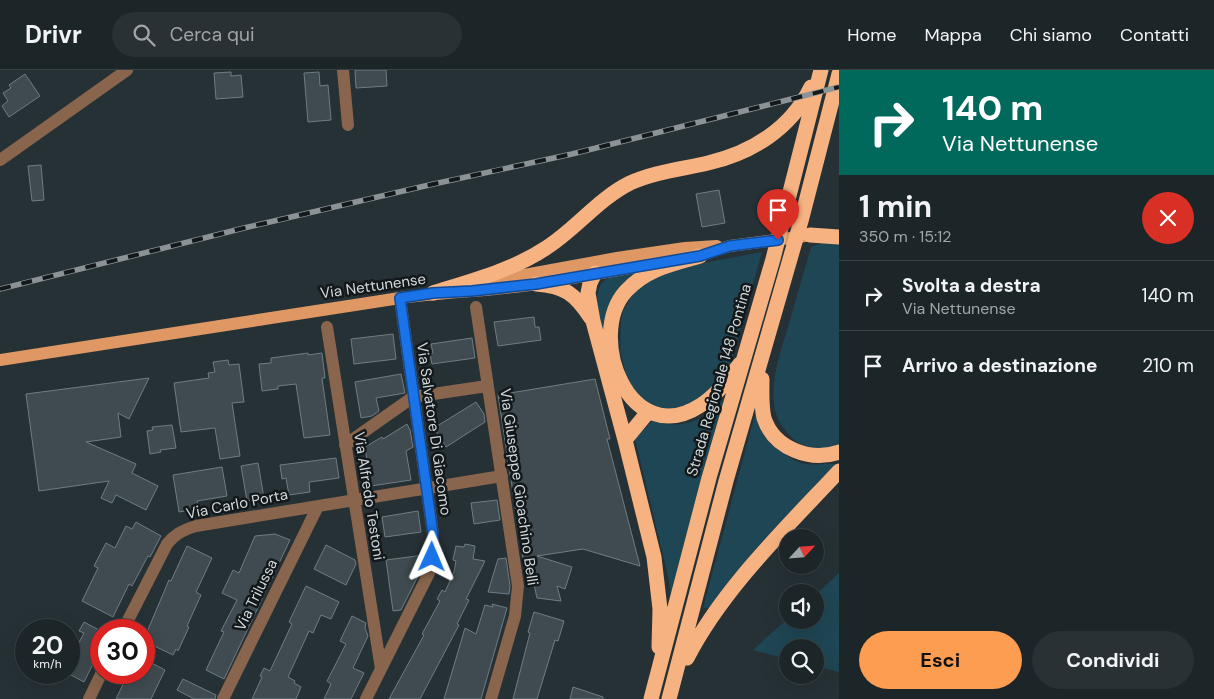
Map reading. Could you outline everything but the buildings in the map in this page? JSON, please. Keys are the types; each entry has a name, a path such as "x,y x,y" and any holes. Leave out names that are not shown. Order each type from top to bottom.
{"highway":[{"path":"433,293 486,276 534,255 550,246 596,206 630,183 657,174 718,160 754,147 771,136 794,114 805,100 820,70"},
{"name":"Strada Regionale 148 Pontina","path":"651,699 709,478 773,259 820,70"},
{"path":"671,692 726,481 792,251 839,74"},
{"path":"810,235 839,237"},
{"path":"700,256 650,271 626,291 616,306 610,339 615,366 626,392 648,412 658,416 679,415 695,409 718,390 744,359"},
{"path":"595,273 588,293 593,321 652,546 656,570 660,623 658,674"},
{"path":"536,284 556,286 571,294 593,321"},
{"path":"768,337 762,378 762,400 764,417 770,430 788,447 804,454 821,456 839,452"},
{"path":"625,440 648,412"},
{"path":"671,692 700,634 714,613 764,552 839,471"}],"main road":[{"name":"Via Nettunense","path":"0,360 433,293 536,284 700,256 730,246 839,230"},
{"path":"433,293 505,278 685,248 730,246"},
{"path":"595,273 607,266 685,248"}],"street":[{"path":"0,160 127,70"},
{"path":"343,70 348,125"},
{"name":"Via Salvatore Di Giacomo","path":"366,699 431,565 433,539 400,298"},
{"name":"Via Giuseppe Gioachino Belli","path":"476,307 517,574 518,599 515,616 491,699"},
{"name":"Via Alfredo Testoni","path":"327,327 381,669"},
{"path":"345,446 413,398 487,386"},
{"name":"Via Carlo Porta","path":"128,619 164,548 177,534 196,526 502,476"},
{"name":"Via Trilussa","path":"223,699 318,506"},
{"path":"89,699 96,684"}],"shaded area":[{"path":"822,243 839,243 839,446 828,449 811,448 796,441 778,419 774,399 777,364 811,247"},
{"path":"762,252 729,369 701,401 665,411 643,401 627,376 620,352 621,320 630,298 644,282 677,268"},
{"path":"640,273 604,335 597,296 599,288 609,278"},
{"path":"728,394 671,600 669,580 635,439 652,421 675,425 695,421 713,410"},
{"path":"757,407 776,442 789,456 806,464 838,465 781,529 779,529 779,531 711,608 703,608"},
{"path":"839,573 839,672 824,668 824,639 779,639 779,657 753,650 779,626 779,629 824,629 824,587"}],"railway":[{"path":"0,289 244,228 572,154 839,87"}],"route":[{"path":"432,557 433,534 400,298 433,293 536,284 700,256 730,246 778,240"}]}
